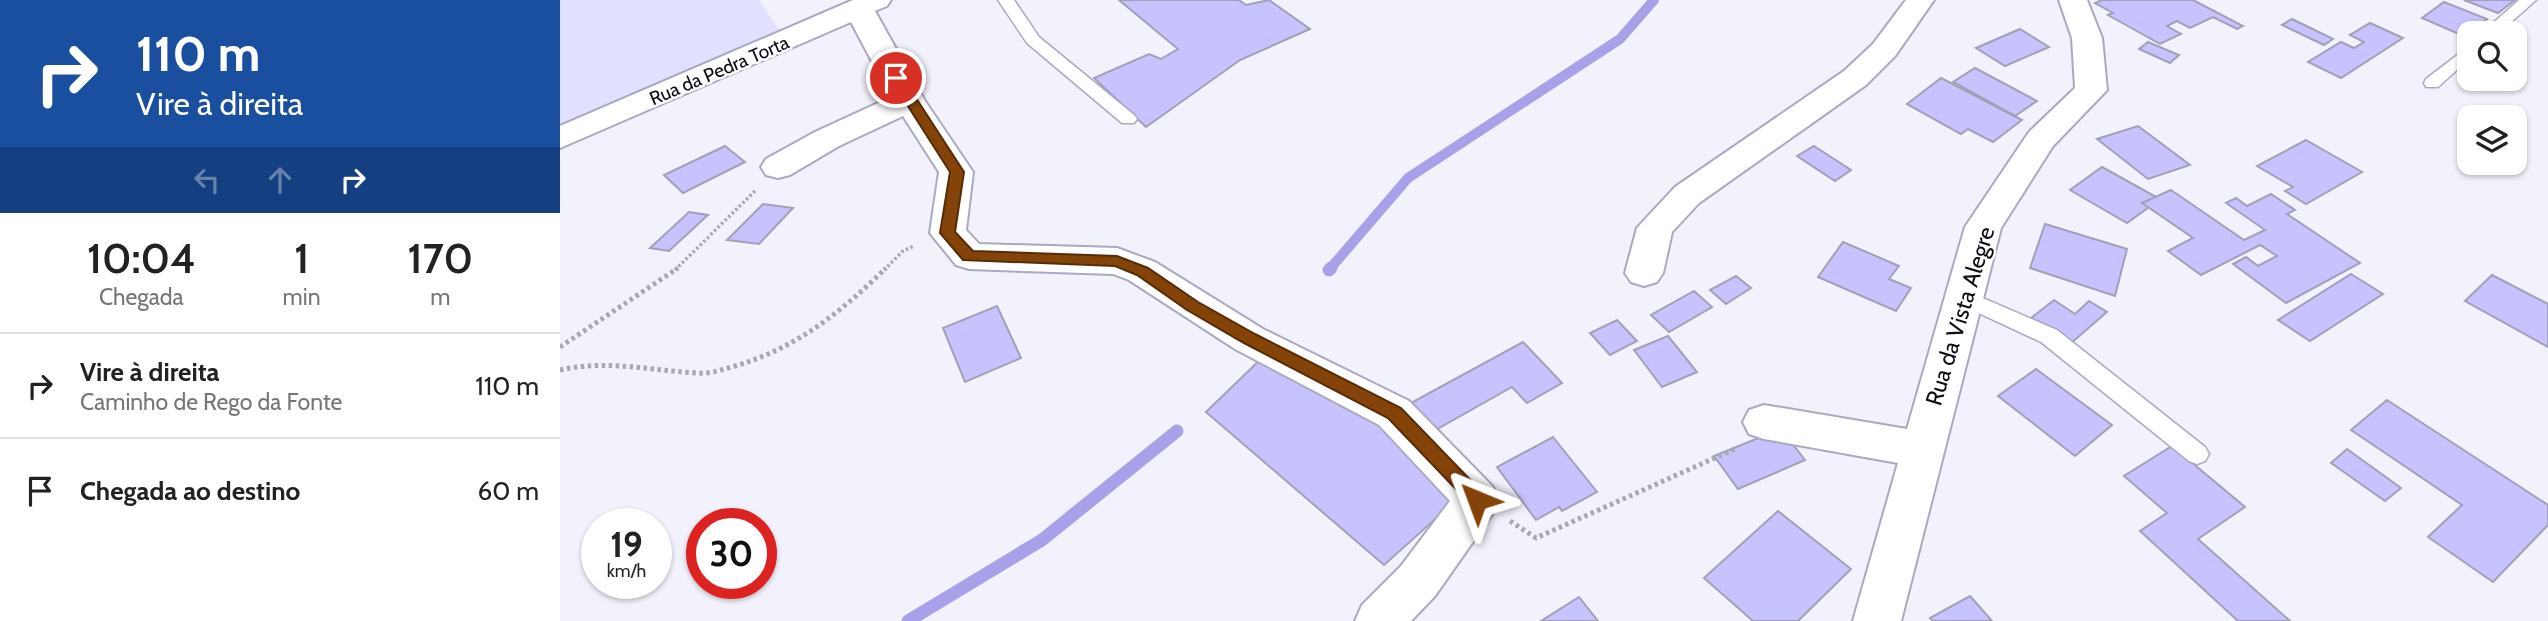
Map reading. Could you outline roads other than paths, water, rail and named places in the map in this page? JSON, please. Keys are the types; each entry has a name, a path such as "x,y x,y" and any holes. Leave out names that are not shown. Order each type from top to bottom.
{"street":[{"path":"1644,273 1655,228 1687,195 1855,78 1884,50 1920,0"},
{"name":"Rua da Vista Alegre","path":"1877,621 1921,449 1983,227 2040,139 2091,90 2087,38 2073,0"},
{"path":"868,5 909,101 957,172 948,233 969,256 1117,261 1142,271 1193,306 1250,339 1394,413 1477,500 1418,581 1379,621"},
{"name":"Rua da Pedra Torta","path":"560,138 868,5"},
{"path":"778,167 827,139 909,101"},
{"path":"1775,424 1921,449"}],"lane":[{"path":"1006,0 1033,40 1128,119"},
{"path":"2504,21 2528,0"},
{"path":"2432,83 2457,61"},
{"path":"1964,298 2049,337 2197,454"}],"waterway":[{"path":"1331,268 1329,270 1408,178 1620,39 1654,0"},
{"path":"908,621 1042,540 1177,431"}]}
